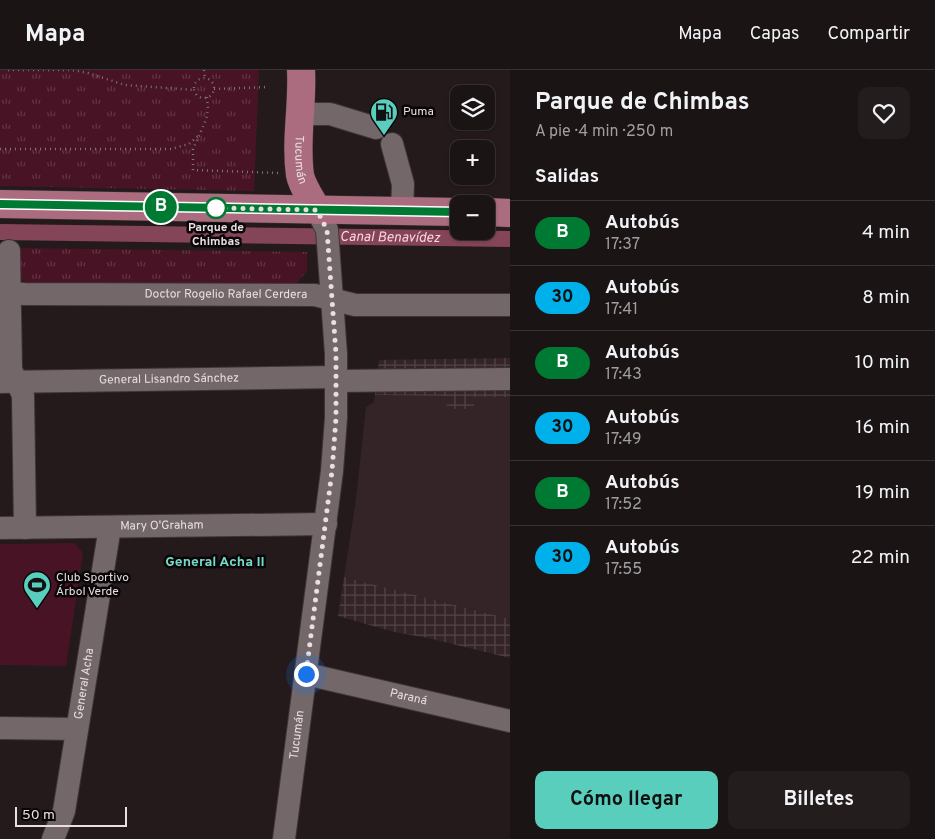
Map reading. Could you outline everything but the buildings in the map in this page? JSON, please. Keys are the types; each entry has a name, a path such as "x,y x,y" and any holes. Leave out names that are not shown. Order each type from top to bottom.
{"main road":[{"name":"Tucumán","path":"302,70 299,114 300,177 324,228"},
{"path":"0,204 324,228 402,211 450,212"},
{"path":"495,212 510,213"}],"street":[{"path":"299,114 330,114 376,128"},
{"path":"392,144 403,184 402,211"},
{"name":"Tucumán","path":"284,839 335,443 336,379 332,299 324,228"},
{"path":"9,251 5,293 11,370 8,382 23,395 24,528"},
{"name":"Doctor Rogelio Rafael Cerdera","path":"5,293 315,295 355,305 510,305"},
{"name":"General Lisandro Sánchez","path":"8,382 510,379"},
{"name":"Mary O'Graham","path":"0,528 326,524"},
{"name":"General Acha","path":"54,839 64,811 110,527"},
{"name":"Paraná","path":"306,674 510,721"},
{"path":"0,728 78,729"}],"path":[{"path":"8,70 72,70 88,73 124,85 195,90 200,96 207,97 213,93 214,89 212,82 206,78 204,70"},
{"path":"195,90 196,83 202,78 206,78"},
{"path":"214,89 268,87"},
{"path":"207,97 208,109 206,120 193,149 193,170 281,173"},
{"path":"0,149 172,149 189,144 198,136"}],"shaded area":[{"path":"510,358 510,397 474,397 474,409 447,409 446,396 375,395 379,360"},
{"path":"375,395 447,396 447,408 474,397 510,397 510,619 344,577 356,499 366,407 374,402"},
{"path":"344,577 510,619 510,658 428,638 394,632 338,616"}],"green space":[{"name":"Parque de Chimbas","path":"0,70 259,70 254,191 0,186"},
{"path":"18,248 307,252 307,271 295,285 28,285 18,276"},
{"name":"Club Sportivo Árbol Verde","path":"74,543 83,553 66,666 0,665 0,544"}],"waterway":[{"name":"Canal Benavídez","path":"0,232 510,239"}],"bus line":[{"name":"B","path":"0,204 450,212"}],"place":[{"name":"Puma","path":"384,136"},
{"name":"Parque de Chimbas","path":"216,208"},
{"name":"Club Sportivo Árbol Verde","path":"37,609"}],"district":[{"name":"General Acha II","path":"215,562"}],"route":[{"path":"216,208 317,210 327,230 336,354 336,418 332,471 306,674"}]}
